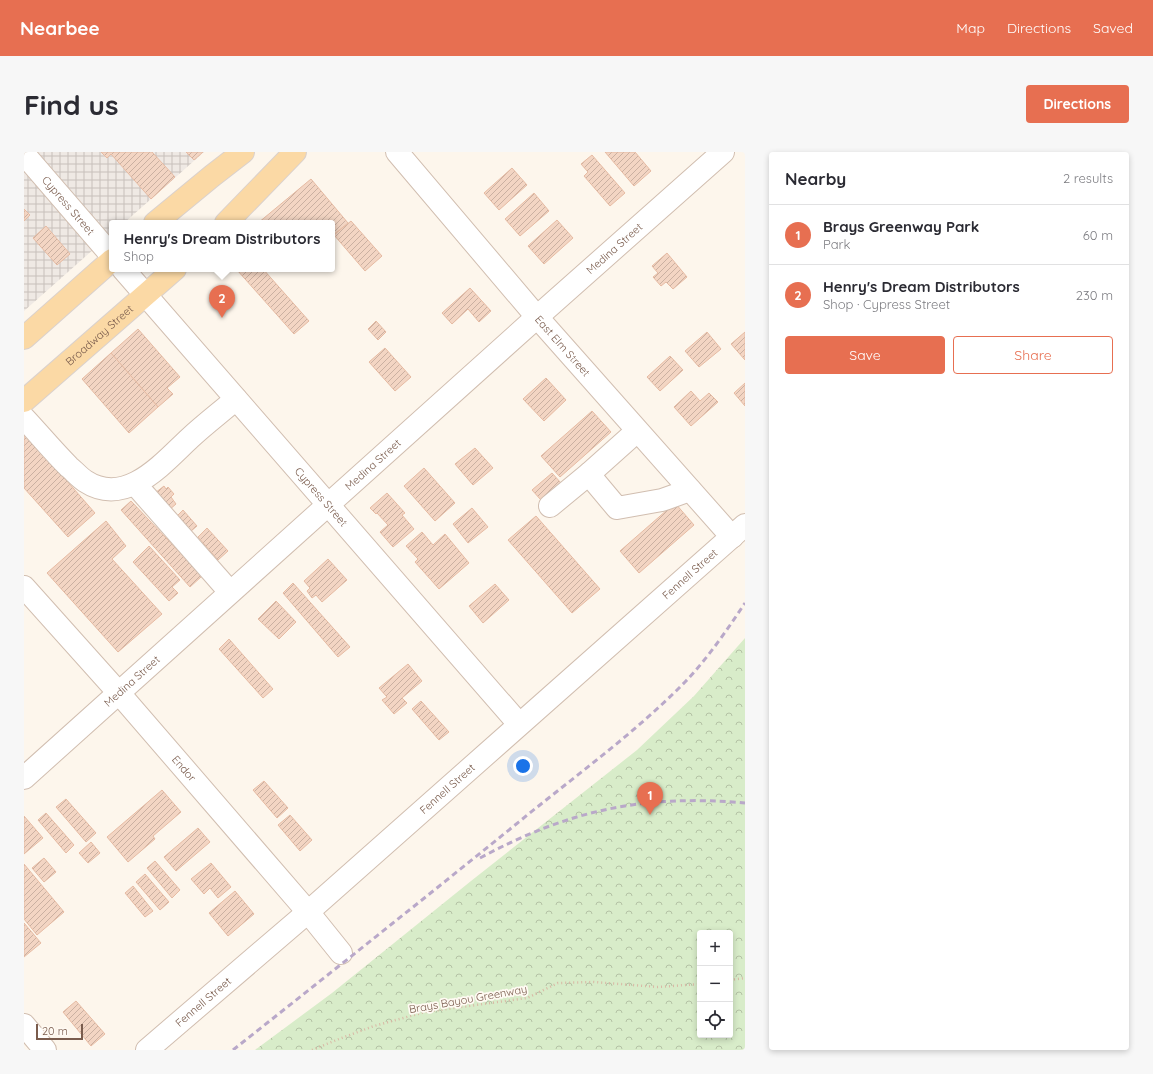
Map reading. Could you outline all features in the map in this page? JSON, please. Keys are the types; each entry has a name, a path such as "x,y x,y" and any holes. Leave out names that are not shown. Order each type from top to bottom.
{"main road":[{"path":"159,220 243,152"},
{"path":"229,220 295,152"},
{"path":"24,338 109,263"},
{"name":"Broadway Street","path":"24,401 172,272"}],"street":[{"name":"East Elm Street","path":"397,152 537,317 690,490 738,531"},
{"name":"Medina Street","path":"24,778 118,692 723,152"},
{"name":"Cypress Street","path":"25,153 109,252"},
{"name":"Cypress Street","path":"126,272 519,724"},
{"path":"24,418 60,458 84,481 101,488 111,489 135,484 152,474 191,437 236,399"},
{"path":"550,506 637,431"},
{"path":"590,473 591,477 617,508 662,500 690,490"},
{"path":"135,484 230,592"},
{"name":"Fennell Street","path":"146,1050 308,912 738,531"},
{"name":"Endor","path":"24,587 118,692 308,912 341,953"},
{"path":"24,1025 45,1050"}],"path":[{"path":"733,980 745,978"},
{"name":"Brays Bayou Greenway","path":"312,1050 374,1026 418,1014 527,998 558,983 594,982 658,987 697,984"}],"shaded area":[{"path":"24,152 204,152 127,220 109,220 109,236 24,311"}],"green space":[{"path":"745,638 745,1050 255,1050 332,993 637,750 694,696"}],"building":[{"path":"101,152 152,152 175,177 151,199 111,154 107,158"},
{"path":"186,152 203,152 194,160"},
{"path":"605,152 635,152 651,171 634,186"},
{"path":"592,155 625,193 610,206 584,176 588,172 581,164"},
{"path":"512,168 527,185 499,210 484,193"},
{"path":"311,179 348,223 335,234 335,220 262,220"},
{"path":"534,193 549,211 520,236 505,219"},
{"path":"24,209 30,215 24,221"},
{"path":"557,220 573,238 544,264 528,246"},
{"path":"351,221 382,256 365,271 335,236 335,234"},
{"path":"46,226 70,254 57,265 33,238"},
{"path":"667,253 687,277 673,289 666,282 661,286 653,277 658,273 652,266"},
{"path":"239,272 266,272 309,321 294,334"},
{"path":"470,288 491,311 479,322 468,309 452,324 442,313"},
{"path":"376,321 386,332 378,340 368,329"},
{"path":"138,329 180,377 167,388 173,394 158,407 111,353"},
{"path":"707,332 721,349 699,367 685,351"},
{"path":"745,332 745,360 731,344"},
{"path":"385,348 411,377 395,391 369,362"},
{"path":"111,353 158,407 129,433 82,379"},
{"path":"670,356 683,370 660,391 647,377"},
{"path":"546,378 566,400 544,421 523,399"},
{"path":"745,383 745,406 734,393"},
{"path":"691,391 700,401 709,393 718,402 691,426 674,407"},
{"path":"592,411 611,432 560,477 541,456"},
{"path":"24,432 95,513 68,537 24,488"},
{"path":"475,448 493,468 473,485 455,464"},
{"path":"424,468 455,503 435,521 404,486"},
{"path":"552,473 561,483 541,500 532,490"},
{"path":"164,486 166,489 168,487 174,494 171,497 176,504 169,510 155,493"},
{"path":"387,493 405,513 402,515 414,529 393,547 380,532 388,525 370,508"},
{"path":"131,501 202,576 190,587 121,510"},
{"path":"675,503 694,525 639,573 620,551"},
{"path":"472,508 488,527 468,543 453,524"},
{"path":"183,510 197,526 190,532 176,517"},
{"path":"536,516 600,589 572,613 508,540"},
{"path":"106,521 126,546 112,559 162,614 118,652 47,573"},
{"path":"207,528 228,551 218,560 198,537"},
{"path":"422,532 433,545 445,534 469,563 439,589 415,562 418,559 406,546"},
{"path":"149,546 180,580 172,587 178,593 169,601 133,562"},
{"path":"328,559 347,580 322,602 316,595 312,598 307,591 310,588 304,581"},
{"path":"293,583 350,647 338,657 283,593"},
{"path":"495,584 509,600 483,623 469,606"},
{"path":"276,601 296,622 279,639 258,619"},
{"path":"229,639 273,689 263,698 219,649"},
{"path":"408,664 422,681 402,698 407,703 394,714 382,700 387,697 379,688"},
{"path":"421,701 449,732 439,740 412,709"},
{"path":"264,781 288,808 277,818 253,790"},
{"path":"162,790 181,812 153,836 155,839 128,862 107,837"},
{"path":"66,799 96,833 86,842 56,807"},
{"path":"46,813 74,845 66,853 38,820"},
{"path":"290,815 312,840 300,851 278,825"},
{"path":"24,816 43,838 24,854"},
{"path":"198,828 210,842 176,871 164,857"},
{"path":"91,842 100,853 88,863 79,853"},
{"path":"44,858 56,872 44,882 32,868"},
{"path":"155,861 180,890 172,898 147,868"},
{"path":"211,863 231,887 218,898 210,888 204,894 191,879"},
{"path":"24,864 64,912 37,935 24,919"},
{"path":"145,874 169,902 160,910 136,882"},
{"path":"133,886 153,911 145,917 125,893"},
{"path":"235,891 254,914 228,936 209,913"},
{"path":"24,923 41,943 24,957"},
{"path":"76,1001 105,1034 91,1046 63,1012"}],"railway":[{"path":"233,1050 646,719 666,701 702,663 745,603"},
{"path":"480,858 513,841 545,828 576,817 608,809 674,801 745,803"}],"place":[{"name":"Henry's Dream Distributors","path":"222,318"},
{"name":"Brays Greenway Park","path":"650,815"}]}
